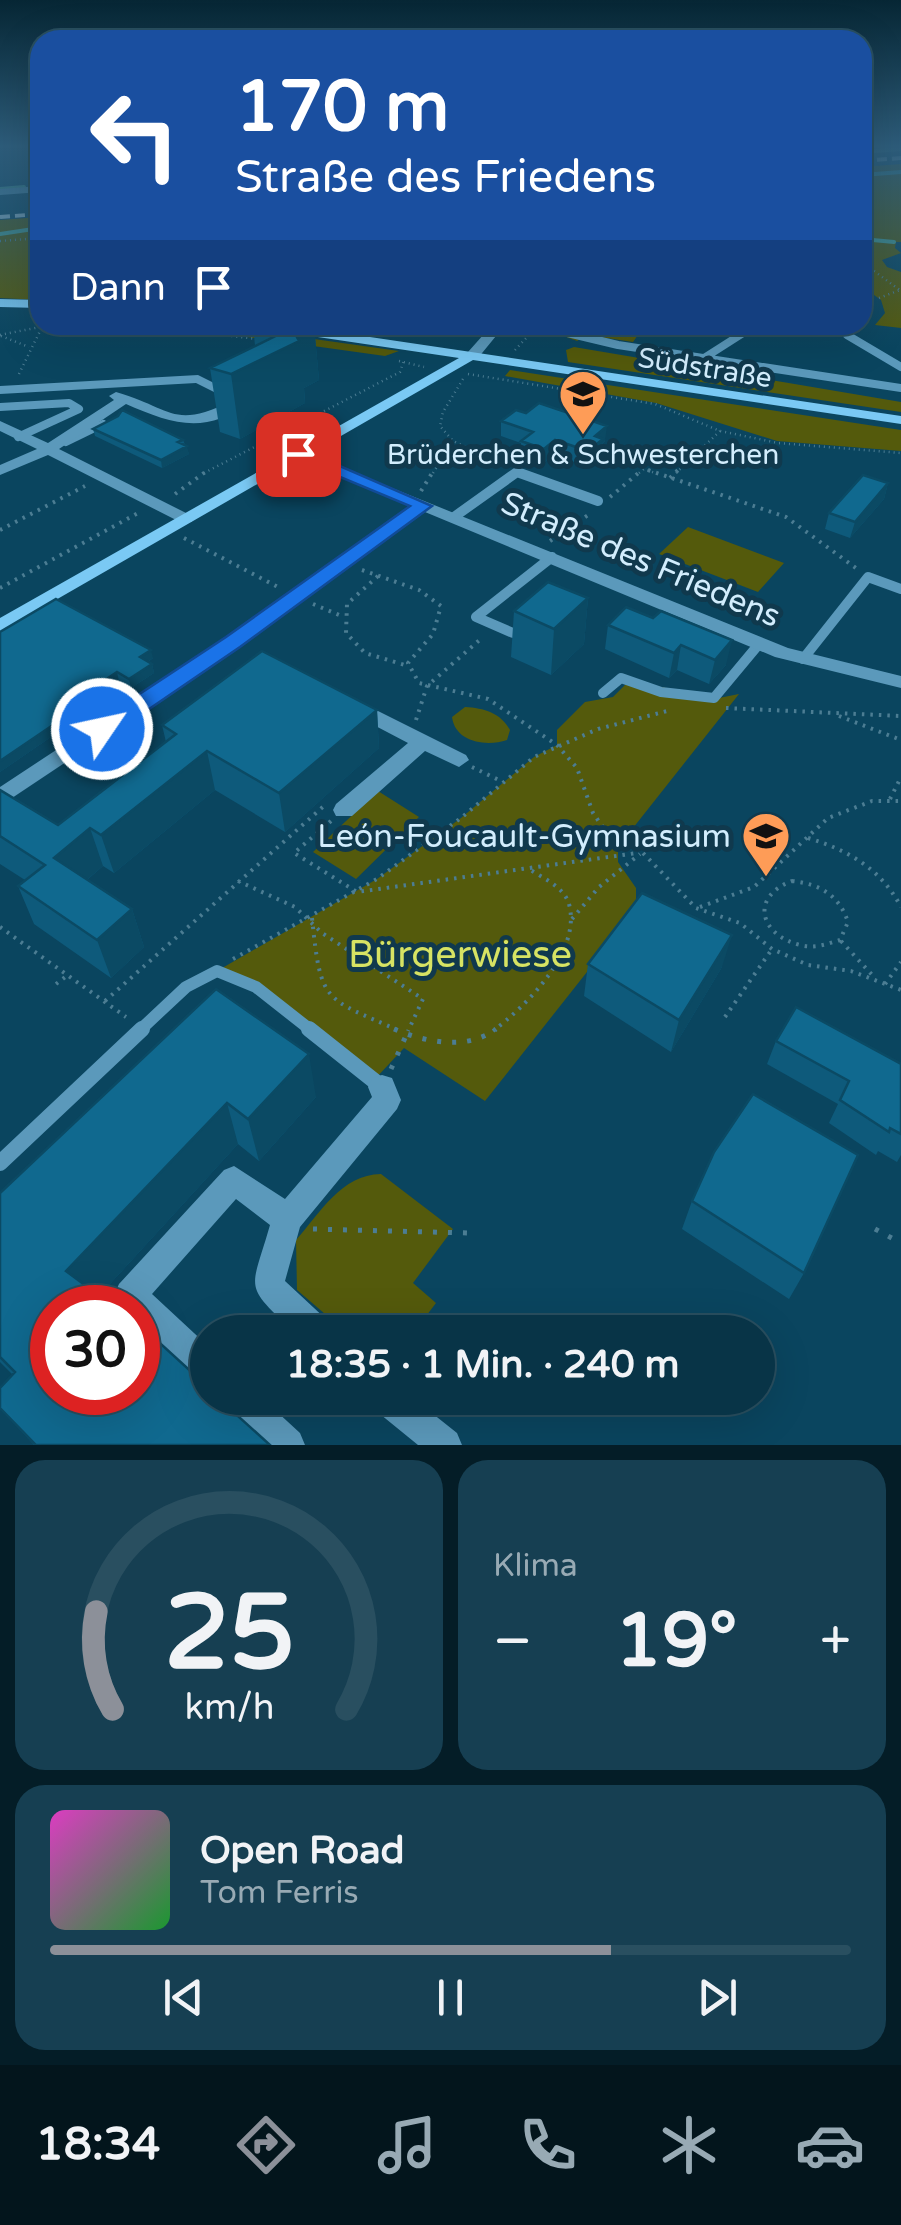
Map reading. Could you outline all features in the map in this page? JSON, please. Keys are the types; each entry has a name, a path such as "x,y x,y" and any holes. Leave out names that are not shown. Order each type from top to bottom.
{"street":[{"path":"0,302 30,304"},
{"name":"Südstraße","path":"334,335 901,420"},
{"path":"0,626 180,516 467,354 479,335"},
{"path":"0,610 298,454 467,354 488,335"},
{"path":"6,390 86,385 198,379 243,401 201,422 185,423 86,385"},
{"path":"0,470 47,451 125,399"},
{"path":"0,425 180,516"},
{"name":"Straße des Friedens","path":"298,454 759,644 901,682"},
{"path":"7,798 343,564 417,503"},
{"path":"233,642 258,655"},
{"path":"340,698 459,760"},
{"path":"344,810 414,738"},
{"path":"299,1315 268,1286 285,1224 387,1100 382,1087"},
{"path":"190,1351 130,1295 234,1180 285,1224"},
{"path":"256,1415 288,1445"},
{"path":"408,1415 444,1445"}],"lane":[{"path":"566,335 901,388"},
{"path":"704,358 740,335"},
{"path":"848,335 901,367"},
{"path":"0,407 69,403 79,409 18,437"},
{"path":"47,451 116,417"},
{"name":"Straße des Friedens","path":"454,517 517,472 598,501"},
{"path":"512,633 476,617 544,554"},
{"path":"868,577 901,589"},
{"name":"Straße des Friedens","path":"804,659 868,577"},
{"path":"603,694 621,678 661,692 714,698 759,644"},
{"path":"0,1163 186,987 217,971 256,987 382,1087"}],"path":[{"path":"0,241 30,239"},
{"path":"872,269 901,290"},
{"path":"878,298 901,290"},
{"path":"0,335 30,328"},
{"path":"0,335 29,347"},
{"path":"6,390 36,335"},
{"path":"508,358 528,336"},
{"path":"0,588 156,504 234,454 400,372 404,362"},
{"path":"517,472 444,434 440,417 461,386 461,374 655,404 720,431 778,443 901,453"},
{"path":"670,478 720,431"},
{"path":"417,503 454,441"},
{"path":"544,554 644,469 786,518 868,577"},
{"path":"0,530 85,486"},
{"path":"174,532 297,597 344,616"},
{"path":"343,564 433,597 441,606 433,634 408,666"},
{"path":"378,576 353,597 344,616 346,633 358,648 408,666 419,683 488,699 557,745 578,768 593,812 609,836 642,852 696,908 740,923 772,949 808,965 851,971 901,990"},
{"path":"414,738 427,686 498,627"},
{"path":"718,708 901,716"},
{"path":"217,971 357,892 439,836 534,757 557,745 659,711 678,710"},
{"path":"830,713 901,740"},
{"path":"459,760 503,782"},
{"path":"888,801 901,777"},
{"path":"696,908 736,896 774,871 806,837 842,812 872,801 901,801"},
{"path":"344,810 294,854 357,892 642,852"},
{"path":"806,837 830,844 878,874 901,907"},
{"path":"105,1001 284,842"},
{"path":"572,919 599,887 642,852"},
{"path":"312,918 318,976 336,1003 408,1035 439,1044 488,1034 525,1007 545,980 570,932 569,903 560,888 529,869"},
{"path":"774,871 780,883"},
{"path":"238,881 292,904 312,918 322,933 423,999 382,1087"},
{"path":"780,883 818,885 840,901 848,922 840,940 815,948 800,946 774,931 766,920 764,898 780,883"},
{"path":"0,927 142,1028"},
{"path":"840,940 882,983"},
{"path":"725,1017 772,949"},
{"path":"882,983 901,962"},
{"path":"56,984 68,974"},
{"path":"285,1224 468,1233"},
{"path":"875,1229 901,1243"}],"green space":[{"path":"872,213 901,213 901,242 896,242 895,248 901,253 882,260 887,267 901,272 901,328 875,325 885,313 881,300 872,294"},
{"path":"30,218 30,300 0,298 0,220"},
{"path":"233,335 285,335 399,351 385,356"},
{"path":"561,335 587,335 577,341"},
{"path":"587,335 638,335 633,342"},
{"path":"574,347 901,402 901,412 568,362 566,350"},
{"path":"510,370 901,430 901,451 777,441 656,403 505,376"},
{"path":"688,527 784,563 758,592 659,554"},
{"name":"Bürgerwiese","path":"629,681 719,698 739,694 618,847 618,862 636,888 636,910 485,1101 404,1048 375,1079 256,987 217,971 377,879 461,818 534,757 557,745 557,730 585,702 613,697"},
{"path":"465,707 485,710 502,719 510,730 507,740 490,743 465,737 452,717"},
{"path":"378,791 419,817 356,879 313,852"},
{"path":"381,1174 453,1229 413,1283 436,1303 427,1315 326,1315 297,1290 296,1240 343,1188"}],"building":[{"path":"278,335 296,335 299,341 231,374 210,368"},
{"path":"539,403 607,426 595,436 603,439 588,451 555,440 544,449 521,441 533,432 501,421 516,410 526,413"},
{"path":"122,410 183,440 178,442 187,446 161,460 93,429"},
{"path":"863,475 888,483 855,522 829,513"},
{"path":"548,582 588,598 554,629 514,611"},
{"path":"56,599 151,650 140,657 152,664 129,679 117,672 77,699 84,704 0,761 0,632"},
{"path":"626,607 653,618 661,611 732,640 715,660 681,645 674,653 608,625"},
{"path":"262,651 377,710 279,793 207,751 101,835 90,828 54,858 132,909 97,940 18,886 45,865 0,836 0,790 58,825 176,734 162,725"},
{"path":"642,893 732,935 679,1020 588,964"},
{"path":"216,989 309,1054 248,1119 227,1103 66,1271 85,1285 30,1285 30,1415 160,1415 160,1343 190,1371 190,1415 237,1415 270,1445 36,1445 0,1408 0,1388 15,1372 0,1357 0,1193"},
{"path":"796,1007 901,1064 901,1134 890,1128 889,1132 840,1100 849,1081 776,1041"},
{"path":"753,1094 858,1155 804,1273 692,1201 714,1152"}],"waterway":[{"path":"0,234 30,230"},
{"path":"872,240 894,242"}],"railway":[{"path":"0,217 30,215"}],"place":[{"name":"Brüderchen & Schwesterchen","path":"583,436"},
{"name":"León-Foucault-Gymnasium","path":"766,878"}],"route":[{"path":"102,729 233,642 424,506 298,454"}]}
